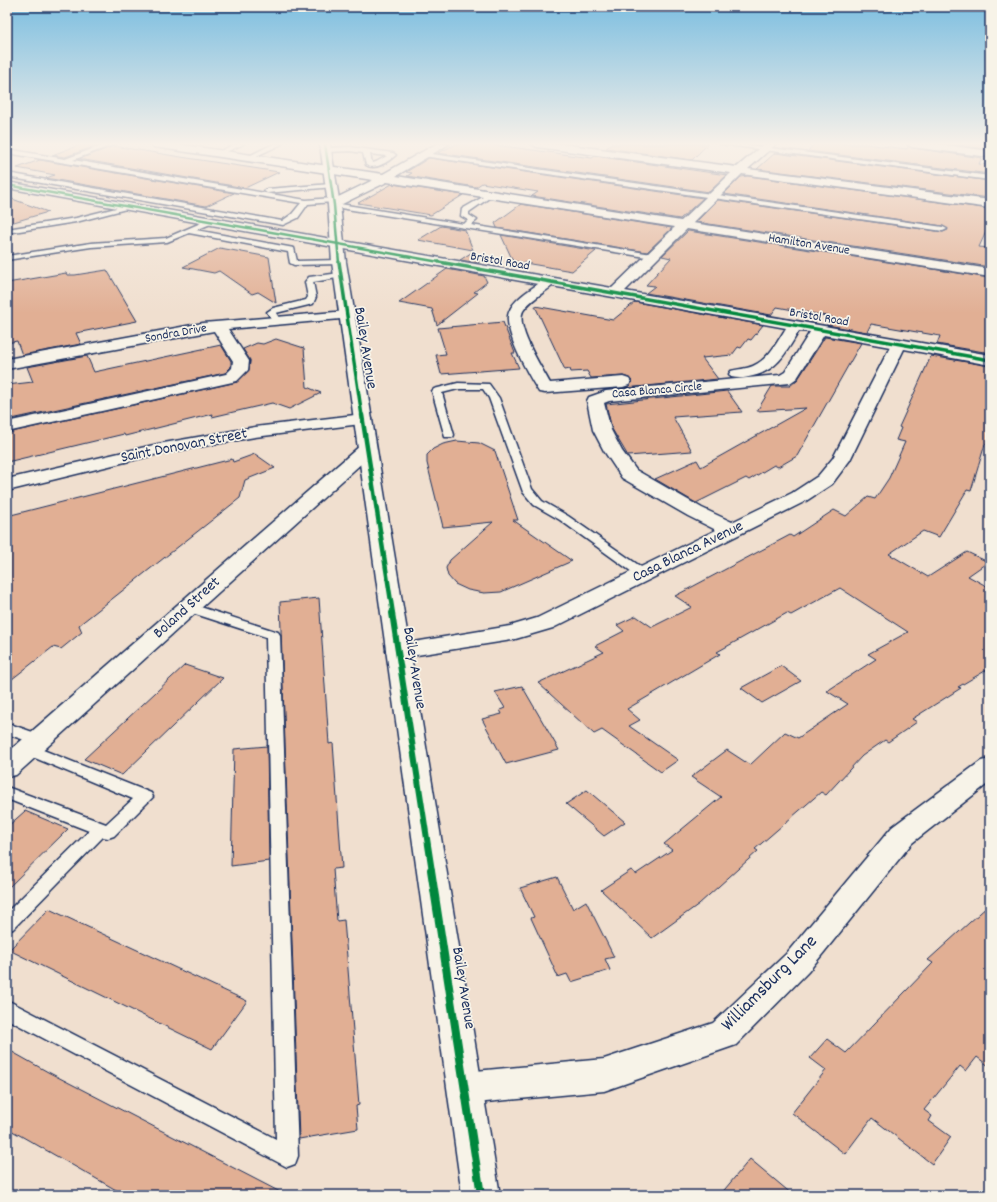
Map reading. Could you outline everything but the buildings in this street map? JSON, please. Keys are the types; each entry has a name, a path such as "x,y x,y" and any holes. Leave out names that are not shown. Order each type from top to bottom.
{"street":[{"name":"Bristol Road","path":"90,200 990,360"},
{"path":"334,203 340,200"},
{"name":"Hamilton Avenue","path":"522,200 990,273"},
{"path":"615,293 709,200"},
{"path":"960,200 990,204"},
{"name":"Bailey Avenue","path":"334,203 338,262 481,1195"},
{"path":"548,282 516,310 514,321 522,345 545,388 753,373 769,364 795,325"},
{"name":"Sondra Drive","path":"7,364 44,359 183,331 218,326 346,315"},
{"path":"7,427 231,378 240,370 241,361 218,326"},
{"name":"Casa Blanca Circle","path":"732,530 695,512 629,474 613,451 602,430 595,401 606,396 784,380 791,375 819,330"},
{"name":"Casa Blanca Avenue","path":"398,650 512,633 545,623 799,497 825,480 841,460 899,344"},
{"name":"Saint Donovan Street","path":"7,485 158,449 255,432 363,419"},
{"name":"Boland Street","path":"7,768 367,448"},
{"name":"Williamsburg Lane","path":"465,1088 604,1075 724,1034 797,963 902,835 990,768"}],"lane":[{"path":"151,200 283,223 295,216 306,202"},
{"path":"295,200 334,203 652,256"},
{"path":"465,226 473,220 465,216 465,211 482,200"},
{"path":"742,200 943,229"},
{"path":"7,231 76,220 128,207"},
{"path":"7,258 91,245 162,241 210,221"},
{"path":"189,231 291,250 294,263 338,262"},
{"path":"277,321 271,312 275,310 297,307 310,302 312,297 309,282 312,278 340,274"},
{"path":"449,435 437,390 458,386 486,386 494,398 527,490 538,503 564,518 643,574"},
{"path":"7,1009 287,1156 273,635 188,607"},
{"path":"7,728 34,744 144,797 108,832 7,793"},
{"path":"7,924 100,830"}],"cycle path":[{"path":"92,200 990,360"},
{"path":"333,200 339,262 481,1195"}]}
